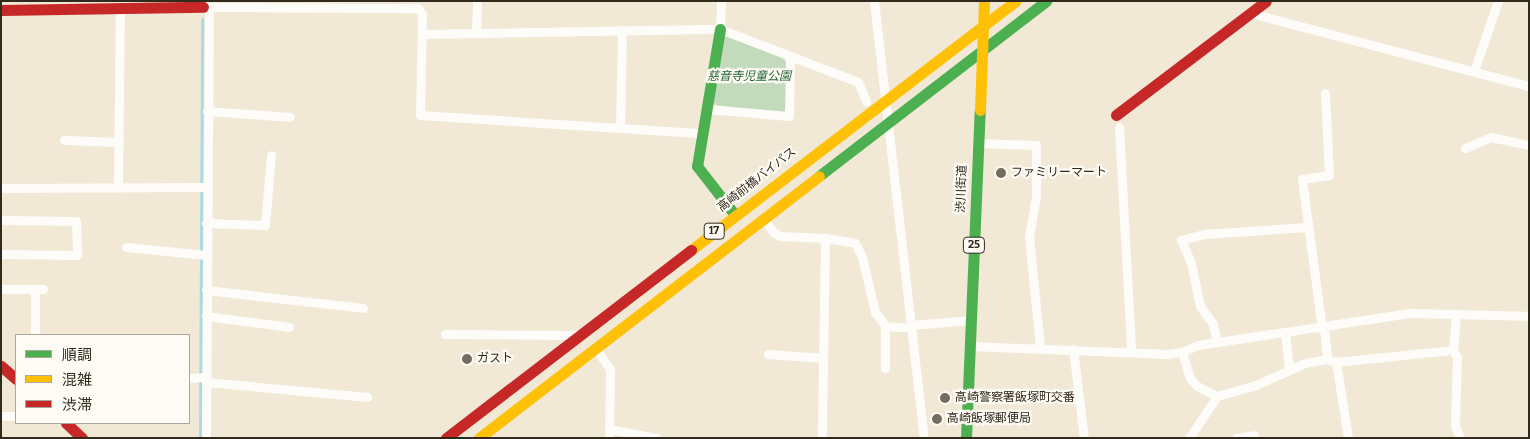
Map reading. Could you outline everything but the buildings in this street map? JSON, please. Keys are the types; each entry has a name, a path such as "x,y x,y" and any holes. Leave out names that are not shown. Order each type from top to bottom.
{"main road":[{"name":"渋川街道","path":"966,438 984,1"},
{"name":"高崎前橋バイパス","path":"446,438 884,100 1016,1"},
{"name":"17","path":"479,438 1046,1"},
{"path":"1118,121 1266,1"},
{"path":"1,10 120,10 206,5"},
{"path":"720,29 701,133 697,166 735,215"},
{"path":"1,366 15,378"},
{"path":"67,424 82,438"}],"street":[{"path":"476,34 477,1"},
{"path":"720,29 721,1"},
{"path":"874,1 924,438"},
{"path":"1474,71 1498,1"},
{"path":"206,438 206,5 415,6 422,14 420,114 701,133"},
{"path":"118,188 120,10"},
{"path":"1250,13 1529,86"},
{"path":"422,34 720,29 858,82 866,101"},
{"path":"620,128 622,30"},
{"path":"706,109 789,116 790,57"},
{"path":"1325,93 1329,175 1302,179 1323,328 1348,438"},
{"path":"207,111 290,117"},
{"path":"1118,121 1131,352"},
{"path":"1465,148 1490,137 1529,145"},
{"path":"64,140 119,142"},
{"path":"978,143 1036,145 1036,196 1029,237 1040,348"},
{"path":"206,223 265,225 271,155"},
{"path":"1,188 206,188"},
{"path":"1,220 76,221 77,255 1,254"},
{"path":"764,220 773,232 780,236 849,240 860,249 875,312 885,326 885,368"},
{"path":"1217,342 1213,324 1200,306 1191,263 1182,240 1204,234 1308,227"},
{"path":"822,438 824,238"},
{"path":"126,247 206,255"},
{"path":"1,289 39,290 35,334"},
{"path":"206,290 362,308"},
{"path":"970,346 1182,352 1198,345 1323,328 1410,313 1435,312 1456,316 1529,316"},
{"path":"206,316 289,327"},
{"path":"1456,316 1453,350 1457,357 1455,426 1460,438"},
{"path":"885,326 911,327 971,320"},
{"path":"1285,332 1289,370"},
{"path":"445,334 579,335"},
{"path":"596,349 610,369 609,433 656,438"},
{"path":"1073,349 1084,438"},
{"path":"1189,438 1217,396 1256,385 1289,370 1331,361 1453,350"},
{"path":"1182,352 1190,378 1197,386 1217,396"},
{"path":"768,354 823,358"},
{"path":"190,378 367,397"},
{"path":"1,416 15,416"},
{"path":"1236,438 1254,435"}],"green space":[{"name":"慈音寺児童公園","path":"729,35 783,58 786,63 786,111 781,113 716,105 713,101 722,39"}],"waterway":[{"path":"200,438 202,19"}],"traffic: fast":[{"path":"819,176 1046,1"},
{"path":"720,29 697,166 735,215"},
{"path":"966,438 980,110"}],"traffic: slow":[{"path":"980,110 984,1"},
{"path":"691,250 1016,1"},
{"path":"479,438 819,176"}],"traffic: jam":[{"path":"1116,115 1266,1"},
{"path":"1,10 203,7"},
{"path":"446,438 691,250"},
{"path":"1,366 15,378"},
{"path":"67,424 82,438"}],"place":[{"name":"ファミリーマート","path":"1001,173"},
{"name":"ガスト","path":"467,359"},
{"name":"高崎警察署飯塚町交番","path":"945,398"},
{"name":"高崎飯塚郵便局","path":"937,419"}]}
